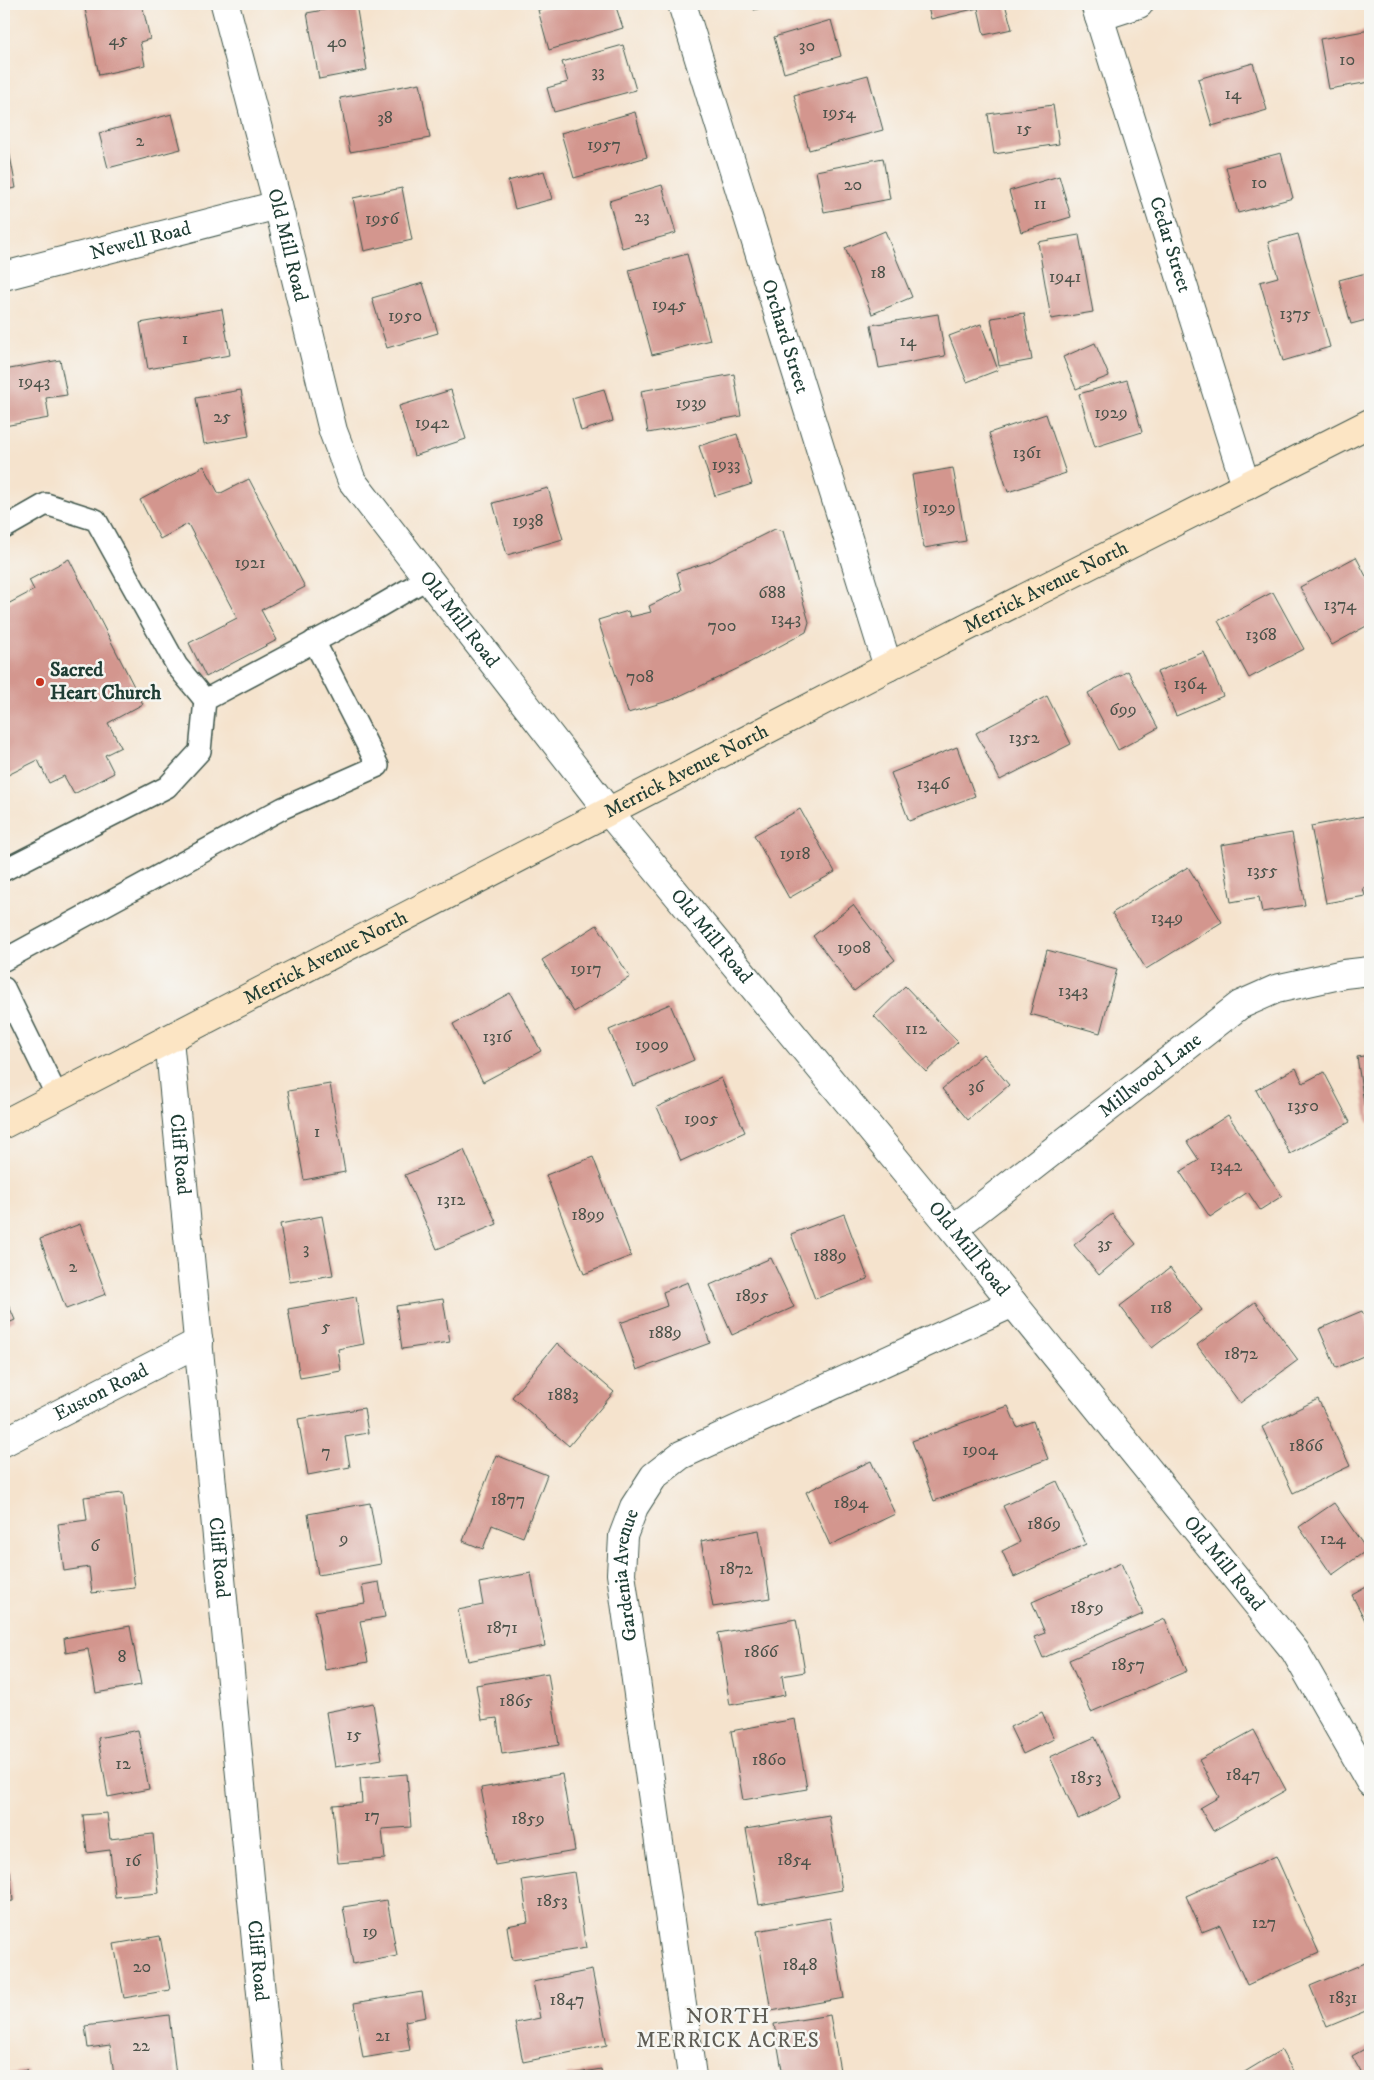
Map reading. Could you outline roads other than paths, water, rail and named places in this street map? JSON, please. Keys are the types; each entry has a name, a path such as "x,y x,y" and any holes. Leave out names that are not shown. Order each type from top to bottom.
{"main road":[{"name":"Merrick Avenue North","path":"4,1124 888,667 1370,423"}],"street":[{"name":"Old Mill Road","path":"225,4 278,205 333,431 352,481 609,812 953,1229 1295,1651 1370,1782"},
{"name":"Orchard Street","path":"682,4 888,667"},
{"path":"1097,10 1139,4"},
{"name":"Cedar Street","path":"1097,10 1246,486"},
{"name":"Newell Road","path":"4,276 278,205"},
{"name":"Millwood Lane","path":"953,1229 1240,1005 1276,989 1344,974 1370,971"},
{"name":"Cliff Road","path":"168,1039 269,2076"},
{"name":"Gardenia Avenue","path":"692,2076 622,1574 623,1536 634,1507 654,1476 681,1456 1013,1303"},
{"name":"Euston Road","path":"4,1442 199,1342"}],"lane":[{"path":"4,528 46,504 96,520 178,666 206,700 200,751 167,787 4,870"},
{"path":"206,700 428,578"},
{"path":"4,960 283,808 378,766 314,641"},
{"path":"4,989 57,1096"}],"place":[{"name":"Sacred Heart Church","path":"40,682"}],"district":[{"name":"NORTH MERRICK ACRES","path":"728,2029"}]}
